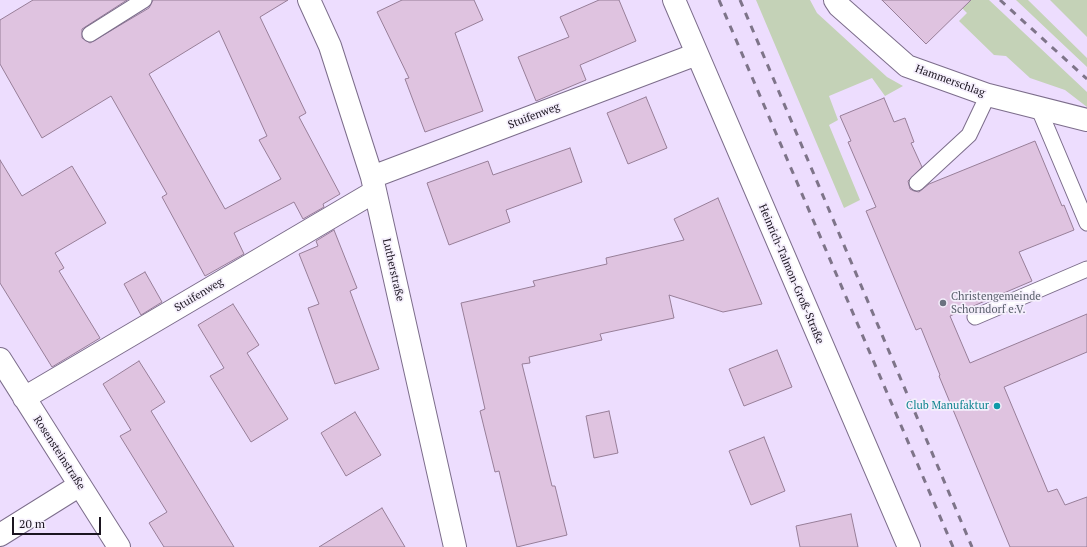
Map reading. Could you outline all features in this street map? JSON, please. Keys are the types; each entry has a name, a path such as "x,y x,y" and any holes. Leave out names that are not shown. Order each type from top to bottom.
{"street":[{"name":"Lutherstraße","path":"309,0 330,46 373,185 455,547"},
{"name":"Heinrich-Talmon-Groß-Straße","path":"674,0 909,547"},
{"name":"Hammerschlag","path":"835,0 839,6 907,66 988,95 1087,120"},
{"name":"Stuifenweg","path":"24,398 373,185 697,54"},
{"name":"Rosensteinstraße","path":"0,359 119,547"},
{"path":"0,535 80,485"}],"lane":[{"path":"90,34 144,0"},
{"path":"916,183 969,135 988,95"},
{"path":"1038,107 1087,223"},
{"path":"975,318 1087,269"}],"green space":[{"path":"756,0 810,0 817,13 887,77 903,86 885,96 872,78 829,96 838,120 829,125 860,200 844,208"},
{"path":"954,0 989,0 1087,92 1087,107 1065,90 1030,78 1006,56 994,55 959,21 967,13"},
{"path":"1016,0 1028,0 1087,58 1087,67"},
{"path":"1050,0 1087,0 1087,37"}],"building":[{"path":"33,0 127,0 82,29 82,38 90,43 149,8 153,0 288,0 260,17 306,113 299,117 340,194 323,204 324,207 303,219 294,202 234,233 244,254 205,276 162,197 167,194 111,96 42,138 0,64 0,20","holes":["219,31 267,136 259,140 281,179 225,209 149,74"]},
{"path":"402,0 474,0 483,20 455,33 483,111 425,132 405,79 409,78 377,12"},
{"path":"599,0 619,0 636,41 580,65 586,80 536,101 518,57 569,37 560,17"},
{"path":"882,0 971,0 926,44"},
{"path":"646,97 667,148 628,164 607,113"},
{"path":"884,98 894,122 905,118 914,142 911,143 922,167 908,181 910,189 919,192 929,184 1035,141 1062,206 1064,205 1074,230 1019,252 1032,281 950,316 970,363 1087,314 1087,352 1004,387 1048,492 1057,489 1065,505 1087,497 1087,547 1010,547 939,376 940,375 921,328 916,330 866,211 876,207 848,142 851,141 840,116"},
{"path":"570,148 582,182 506,210 510,222 449,245 427,183 488,161 493,175"},
{"path":"0,160 22,196 72,166 106,223 55,253 64,268 59,271 100,338 52,367 0,283"},
{"path":"718,198 762,304 723,312 669,295 674,318 600,334 602,340 529,357 530,363 522,364 552,486 555,486 567,535 517,547 499,471 495,472 480,411 485,409 461,303 535,286 533,281 607,264 606,258 684,240 674,219"},
{"path":"334,230 357,288 350,291 379,369 335,384 308,308 319,304 299,254 318,246 316,241"},
{"path":"145,272 162,302 141,315 124,284"},
{"path":"233,304 259,345 247,353 288,419 251,442 210,376 224,368 198,325"},
{"path":"777,350 792,387 744,406 729,369"},
{"path":"139,361 165,402 151,411 234,547 164,547 149,523 167,512 120,436 131,430 103,384"},
{"path":"609,411 618,453 594,458 586,416"},
{"path":"355,412 381,455 346,476 321,433"},
{"path":"764,437 785,491 751,505 729,451"},
{"path":"382,508 405,547 319,547"},
{"path":"851,514 858,547 800,547 796,526"}],"railway":[{"path":"719,0 953,547"},
{"path":"740,0 972,547"},
{"path":"1000,0 1087,79"}],"place":[{"name":"Christengemeinde Schorndorf e.V.","path":"943,303"},
{"name":"Club Manufaktur","path":"997,406"}]}
